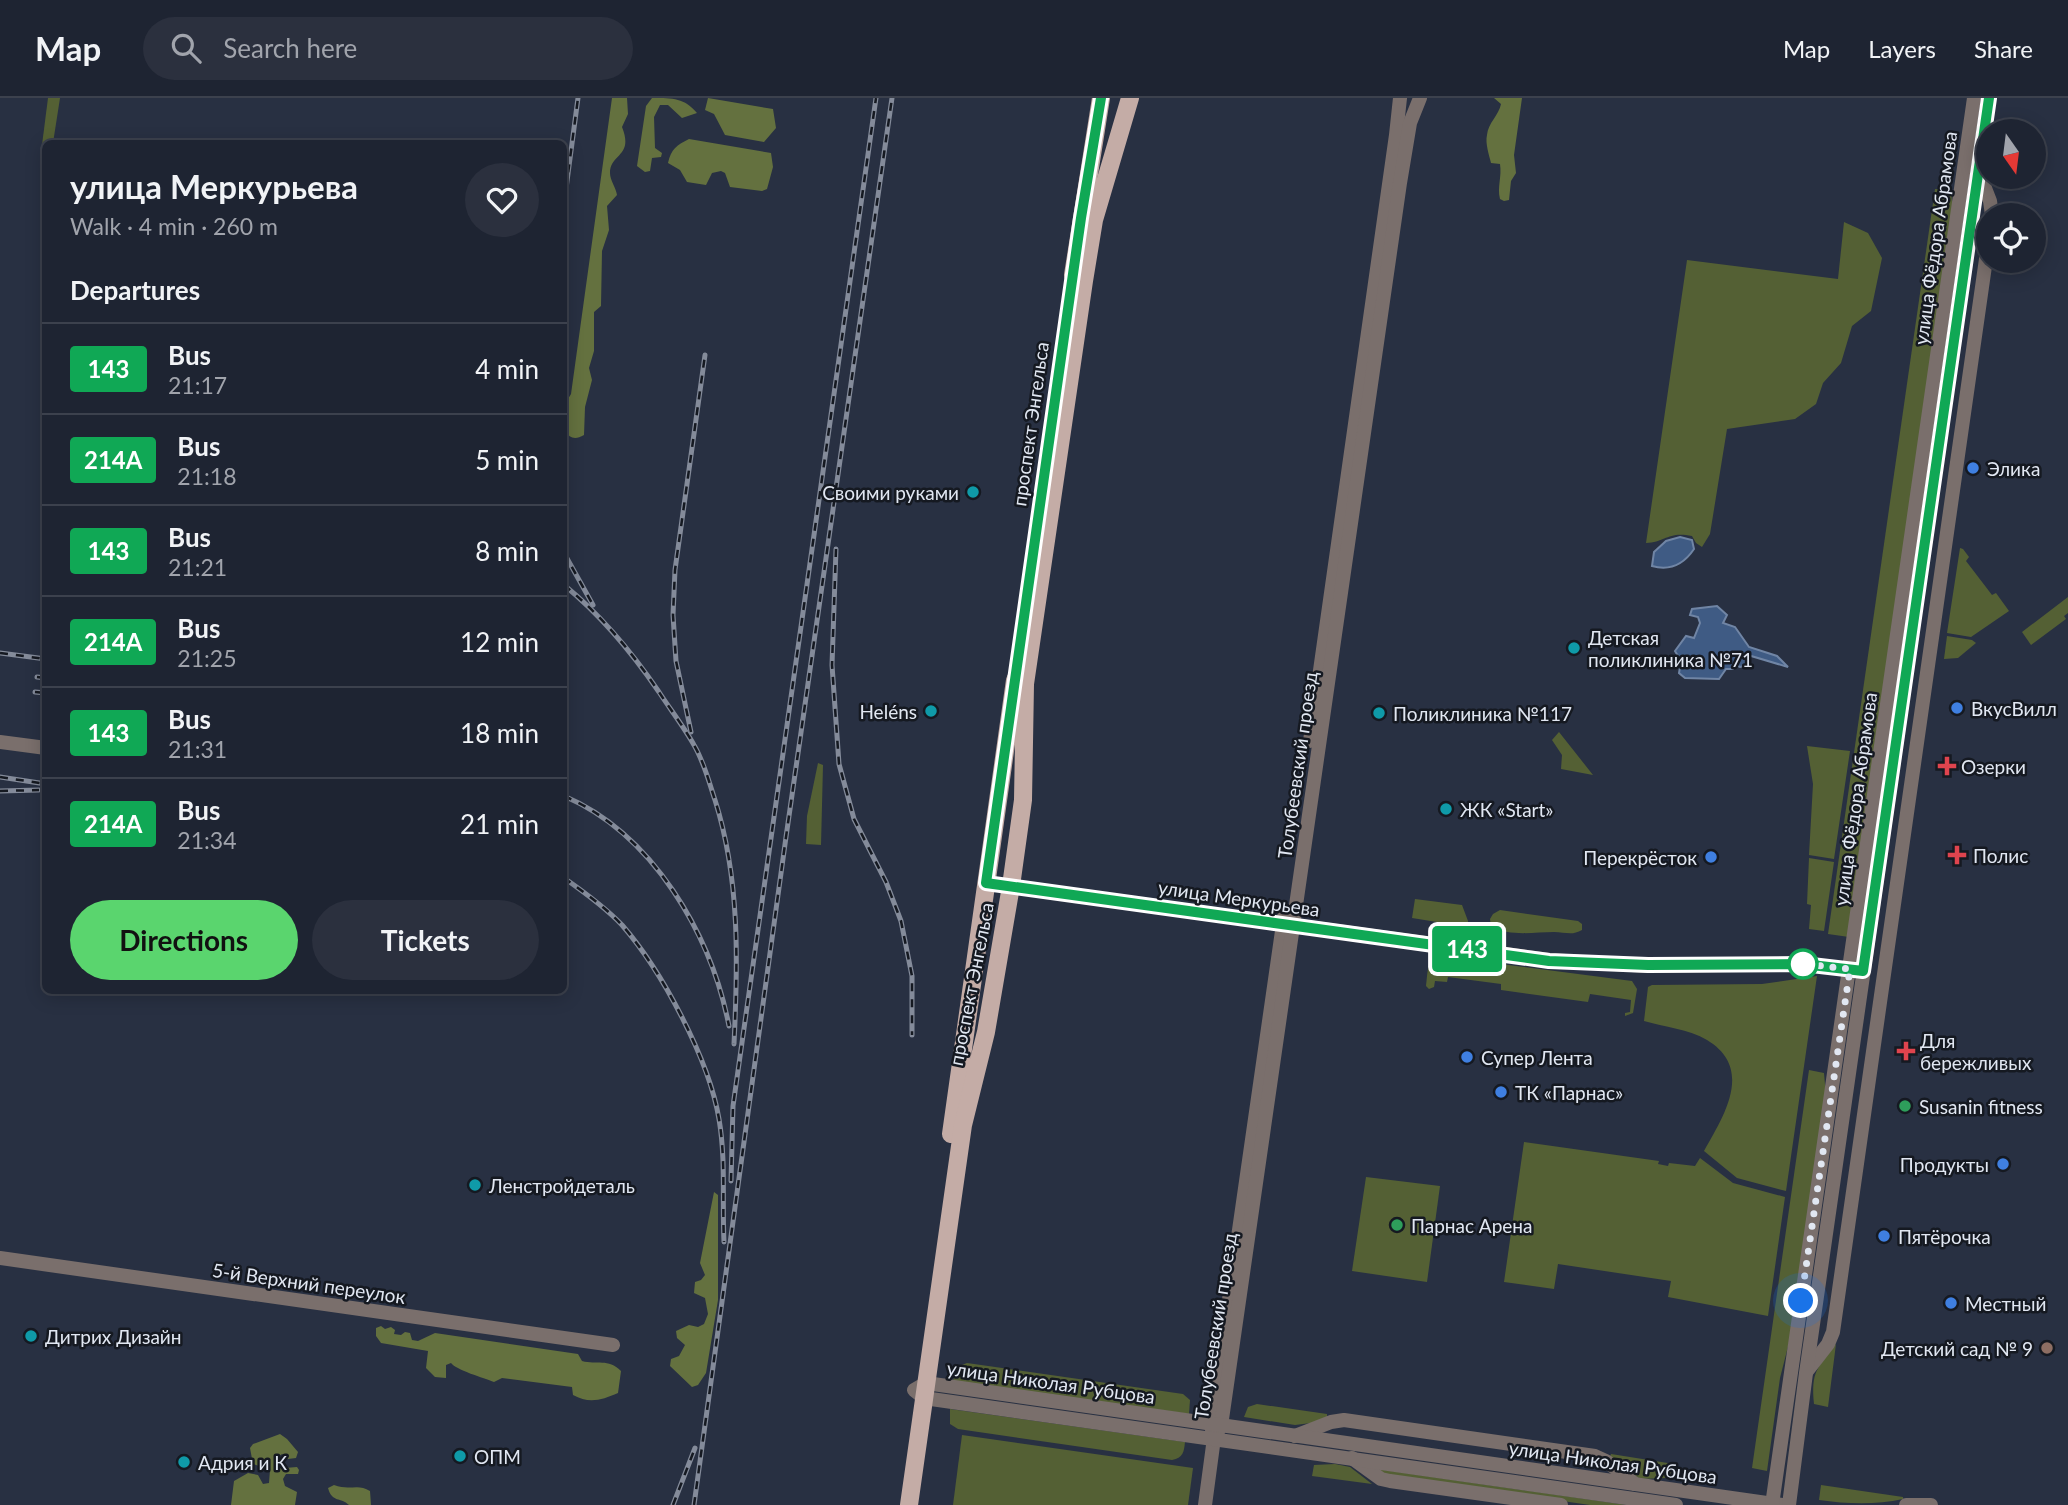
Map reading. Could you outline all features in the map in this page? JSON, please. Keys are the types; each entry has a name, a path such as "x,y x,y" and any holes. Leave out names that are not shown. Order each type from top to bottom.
{"main road":[{"name":"проспект Энгельса","path":"909,1505 986,883 1081,218 1101,98"},
{"name":"проспект Энгельса","path":"898,1505 922,1390 963,1125 986,1032 1011,886 1023,800 1025,684 1094,220 1130,98"}],"street":[{"name":"Толубеевский проезд","path":"1288,924 1400,98"},
{"name":"Толубеевский проезд","path":"1396,135 1407,98"},
{"name":"Толубеевский проезд","path":"1205,1505 1288,924 1404,155 1410,123 1420,98"},
{"name":"улица Фёдора Абрамова","path":"1789,1505 1856,970 1974,98"},
{"name":"улица Фёдора Абрамова","path":"1986,119 1989,98"},
{"name":"улица Фёдора Абрамова","path":"1775,1505 1976,181"},
{"path":"1806,1373 1828,1344 1833,1332 1984,273"},
{"path":"0,741 42,747"},
{"name":"улица Меркурьева","path":"986,883 1549,961 1648,965 1803,964 1856,970"},
{"name":"5-й Верхний переулок","path":"0,1258 613,1345"},
{"name":"улица Николая Рубцова","path":"922,1390 1215,1430 1293,1437 1775,1505"},
{"path":"1293,1437 1331,1422 1344,1420 1595,1456 1606,1461 1636,1485"},
{"name":"улица Николая Рубцова","path":"1215,1430 1351,1457 1676,1505"},
{"path":"1351,1457 1374,1475 1390,1481 1561,1505"},
{"path":"1906,1505 1931,1505"}],"green space":[{"path":"48,98 60,98 53,140 43,140"},
{"path":"612,98 627,98 628,114 622,127 625,144 610,173 617,195 607,206 609,230 602,251 601,306 594,312 594,351 589,368 592,380 585,407 584,435 578,438 567,433 567,401 571,394"},
{"path":"652,98 678,100 688,104 697,113 682,118 668,105 660,105 654,117 655,148 662,153 661,157 652,158 650,171 645,172 637,166 646,106"},
{"path":"708,98 773,109 776,128 764,142 725,135 714,114 705,110"},
{"path":"1494,98 1522,98 1514,155 1516,173 1511,181 1509,200 1504,201 1499,195 1500,164 1491,163 1486,142 1489,127 1501,104"},
{"path":"689,139 771,153 773,167 767,189 762,191 730,187 725,173 721,171 712,173 706,185 687,182 680,170 668,163 675,148"},
{"path":"1935,189 1951,190 1953,212 1849,937 1828,934"},
{"path":"1844,222 1868,233 1882,258 1871,311 1852,326 1841,363 1823,383 1816,404 1795,419 1727,429 1710,534 1702,547 1692,536 1684,535 1646,543 1687,260 1838,279"},
{"path":"1960,548 1969,557 1966,561 1992,595 1996,593 2009,611 1971,637 1947,633"},
{"path":"2068,597 2068,613 2064,616 2066,619 2031,645 2022,632"},
{"path":"1947,636 1976,643 1958,658 1944,659"},
{"path":"1559,732 1593,775 1561,769 1562,755 1552,740"},
{"path":"1807,746 1850,751 1834,859 1809,855 1813,784"},
{"path":"818,763 823,765 821,845 806,844 807,816"},
{"path":"1809,858 1834,862 1824,931 1809,929"},
{"path":"1415,899 1462,905 1468,927 1412,918"},
{"path":"1500,910 1578,921 1582,924 1582,930 1572,933 1506,932 1491,926 1490,919"},
{"path":"1439,956 1632,981 1637,989 1633,1013 1625,1016 1625,1013 1630,1012 1631,1000 1590,994 1588,1002 1501,990 1501,984 1448,977 1447,982 1435,981 1434,987 1429,989 1426,986 1428,968"},
{"path":"1817,976 1786,1191 1737,1178 1704,1151 1731,1094 1729,1065 1721,1052 1700,1036 1644,1021 1648,987 1762,984"},
{"path":"1809,1070 1824,1073 1826,1096 1793,1327 1780,1378 1767,1471 1752,1468"},
{"path":"1524,1142 1659,1161 1658,1164 1668,1166 1669,1163 1695,1166 1700,1158 1733,1183 1785,1197 1768,1316 1668,1297 1671,1281 1558,1264 1554,1289 1504,1282"},
{"name":"Парнас Арена","path":"1366,1177 1440,1186 1427,1282 1352,1271"},
{"path":"714,1192 718,1195 718,1300 706,1373 698,1385 692,1387 670,1366 671,1359 679,1356 685,1345 677,1338 676,1331 689,1325 698,1327 704,1324 708,1314 705,1298 694,1293 695,1282 705,1275 700,1263"},
{"path":"381,1326 385,1329 391,1327 395,1330 394,1334 410,1333 412,1340 418,1341 435,1333 578,1354 582,1361 607,1363 621,1371 618,1393 590,1400 573,1395 572,1387 502,1378 494,1382 451,1363 446,1365 446,1378 435,1377 426,1368 428,1351 381,1343 376,1336 376,1328"},
{"path":"1836,1344 1828,1407 1814,1404 1817,1371"},
{"path":"967,1363 1183,1394 1190,1400 1189,1414 953,1381 957,1367"},
{"path":"1257,1404 1327,1414 1327,1417 1295,1425 1244,1417 1248,1407"},
{"path":"950,1409 1185,1442 1184,1449 1181,1456 1172,1460 958,1429 950,1424"},
{"path":"280,1434 298,1452 296,1458 288,1459 282,1454 278,1457 279,1464 285,1468 297,1467 299,1470 298,1474 286,1474 283,1479 285,1486 297,1492 295,1505 231,1505 234,1481 248,1473 258,1475 263,1484 269,1483 270,1470 253,1464 250,1448 253,1444"},
{"path":"962,1435 1193,1468 1188,1505 953,1505"},
{"path":"1611,1454 1674,1464 1673,1471 1666,1478 1640,1479 1610,1457"},
{"path":"1335,1464 1350,1467 1372,1484 1312,1476 1314,1465"},
{"path":"1378,1469 1627,1505 1590,1505 1388,1476"},
{"path":"334,1485 370,1491 371,1505 349,1505 334,1498 328,1488"},
{"path":"1821,1485 1903,1499 1861,1503 1819,1500"}],"water":[{"path":"1680,537 1692,540 1694,549 1690,554 1671,567 1652,566 1654,552 1666,541"},
{"path":"1717,606 1727,615 1723,623 1735,627 1749,647 1777,656 1788,667 1751,656 1747,660 1748,665 1736,665 1733,669 1726,669 1719,679 1685,678 1679,673 1681,661 1675,651 1686,636 1694,638 1700,623 1698,617 1690,615 1692,609"}],"railway":[{"path":"567,181 578,98"},
{"path":"731,1181 733,1106 876,98"},
{"path":"694,1505 892,98"},
{"path":"691,732 676,661 673,615 675,570 705,355"},
{"path":"836,549 832,665 839,764 854,819 886,882 901,921 912,976 912,1035"},
{"path":"567,558 593,605"},
{"path":"567,588 603,622 638,662 686,732 703,765 723,830 733,890 736,951 734,1044"},
{"path":"0,653 42,658"},
{"path":"37,677 42,678"},
{"path":"35,692 42,693"},
{"path":"0,777 42,783"},
{"path":"0,791 39,790"},
{"path":"567,798 596,813 625,835 651,861 673,891 708,957 729,1026"},
{"path":"567,880 609,912 637,944 668,991 694,1043 714,1095 719,1119 723,1165 724,1242"},
{"path":"673,1505 695,1448"}],"bus line":[{"name":"143","path":"1101,98 1081,218 986,883 1549,961 1648,965 1803,964 1863,971 1989,98"}],"place":[{"name":"Элика","path":"1973,468"},
{"name":"Своими руками","path":"973,492"},
{"name":"Детская поликлиника №71","path":"1574,648"},
{"name":"ВкусВилл","path":"1957,708"},
{"name":"Heléns","path":"931,711"},
{"name":"Поликлиника №117","path":"1379,713"},
{"name":"Озерки","path":"1947,766"},
{"name":"ЖК «Start»","path":"1446,809"},
{"name":"Полис","path":"1957,855"},
{"name":"Перекрёсток","path":"1711,857"},
{"name":"Для бережливых","path":"1906,1051"},
{"name":"Супер Лента","path":"1467,1057"},
{"name":"ТК «Парнас»","path":"1501,1092"},
{"name":"Susanin fitness","path":"1905,1106"},
{"name":"Продукты","path":"2003,1164"},
{"name":"Ленстройдеталь","path":"475,1185"},
{"name":"Парнас Арена","path":"1397,1225"},
{"name":"Пятёрочка","path":"1884,1236"},
{"name":"Местный","path":"1951,1303"},
{"name":"Дитрих Дизайн","path":"31,1336"},
{"name":"Детский сад № 9","path":"2047,1348"},
{"name":"ОПМ","path":"460,1456"},
{"name":"Адрия и К","path":"184,1462"}],"route":[{"path":"1801,1301 1850,969 1803,964"}]}
